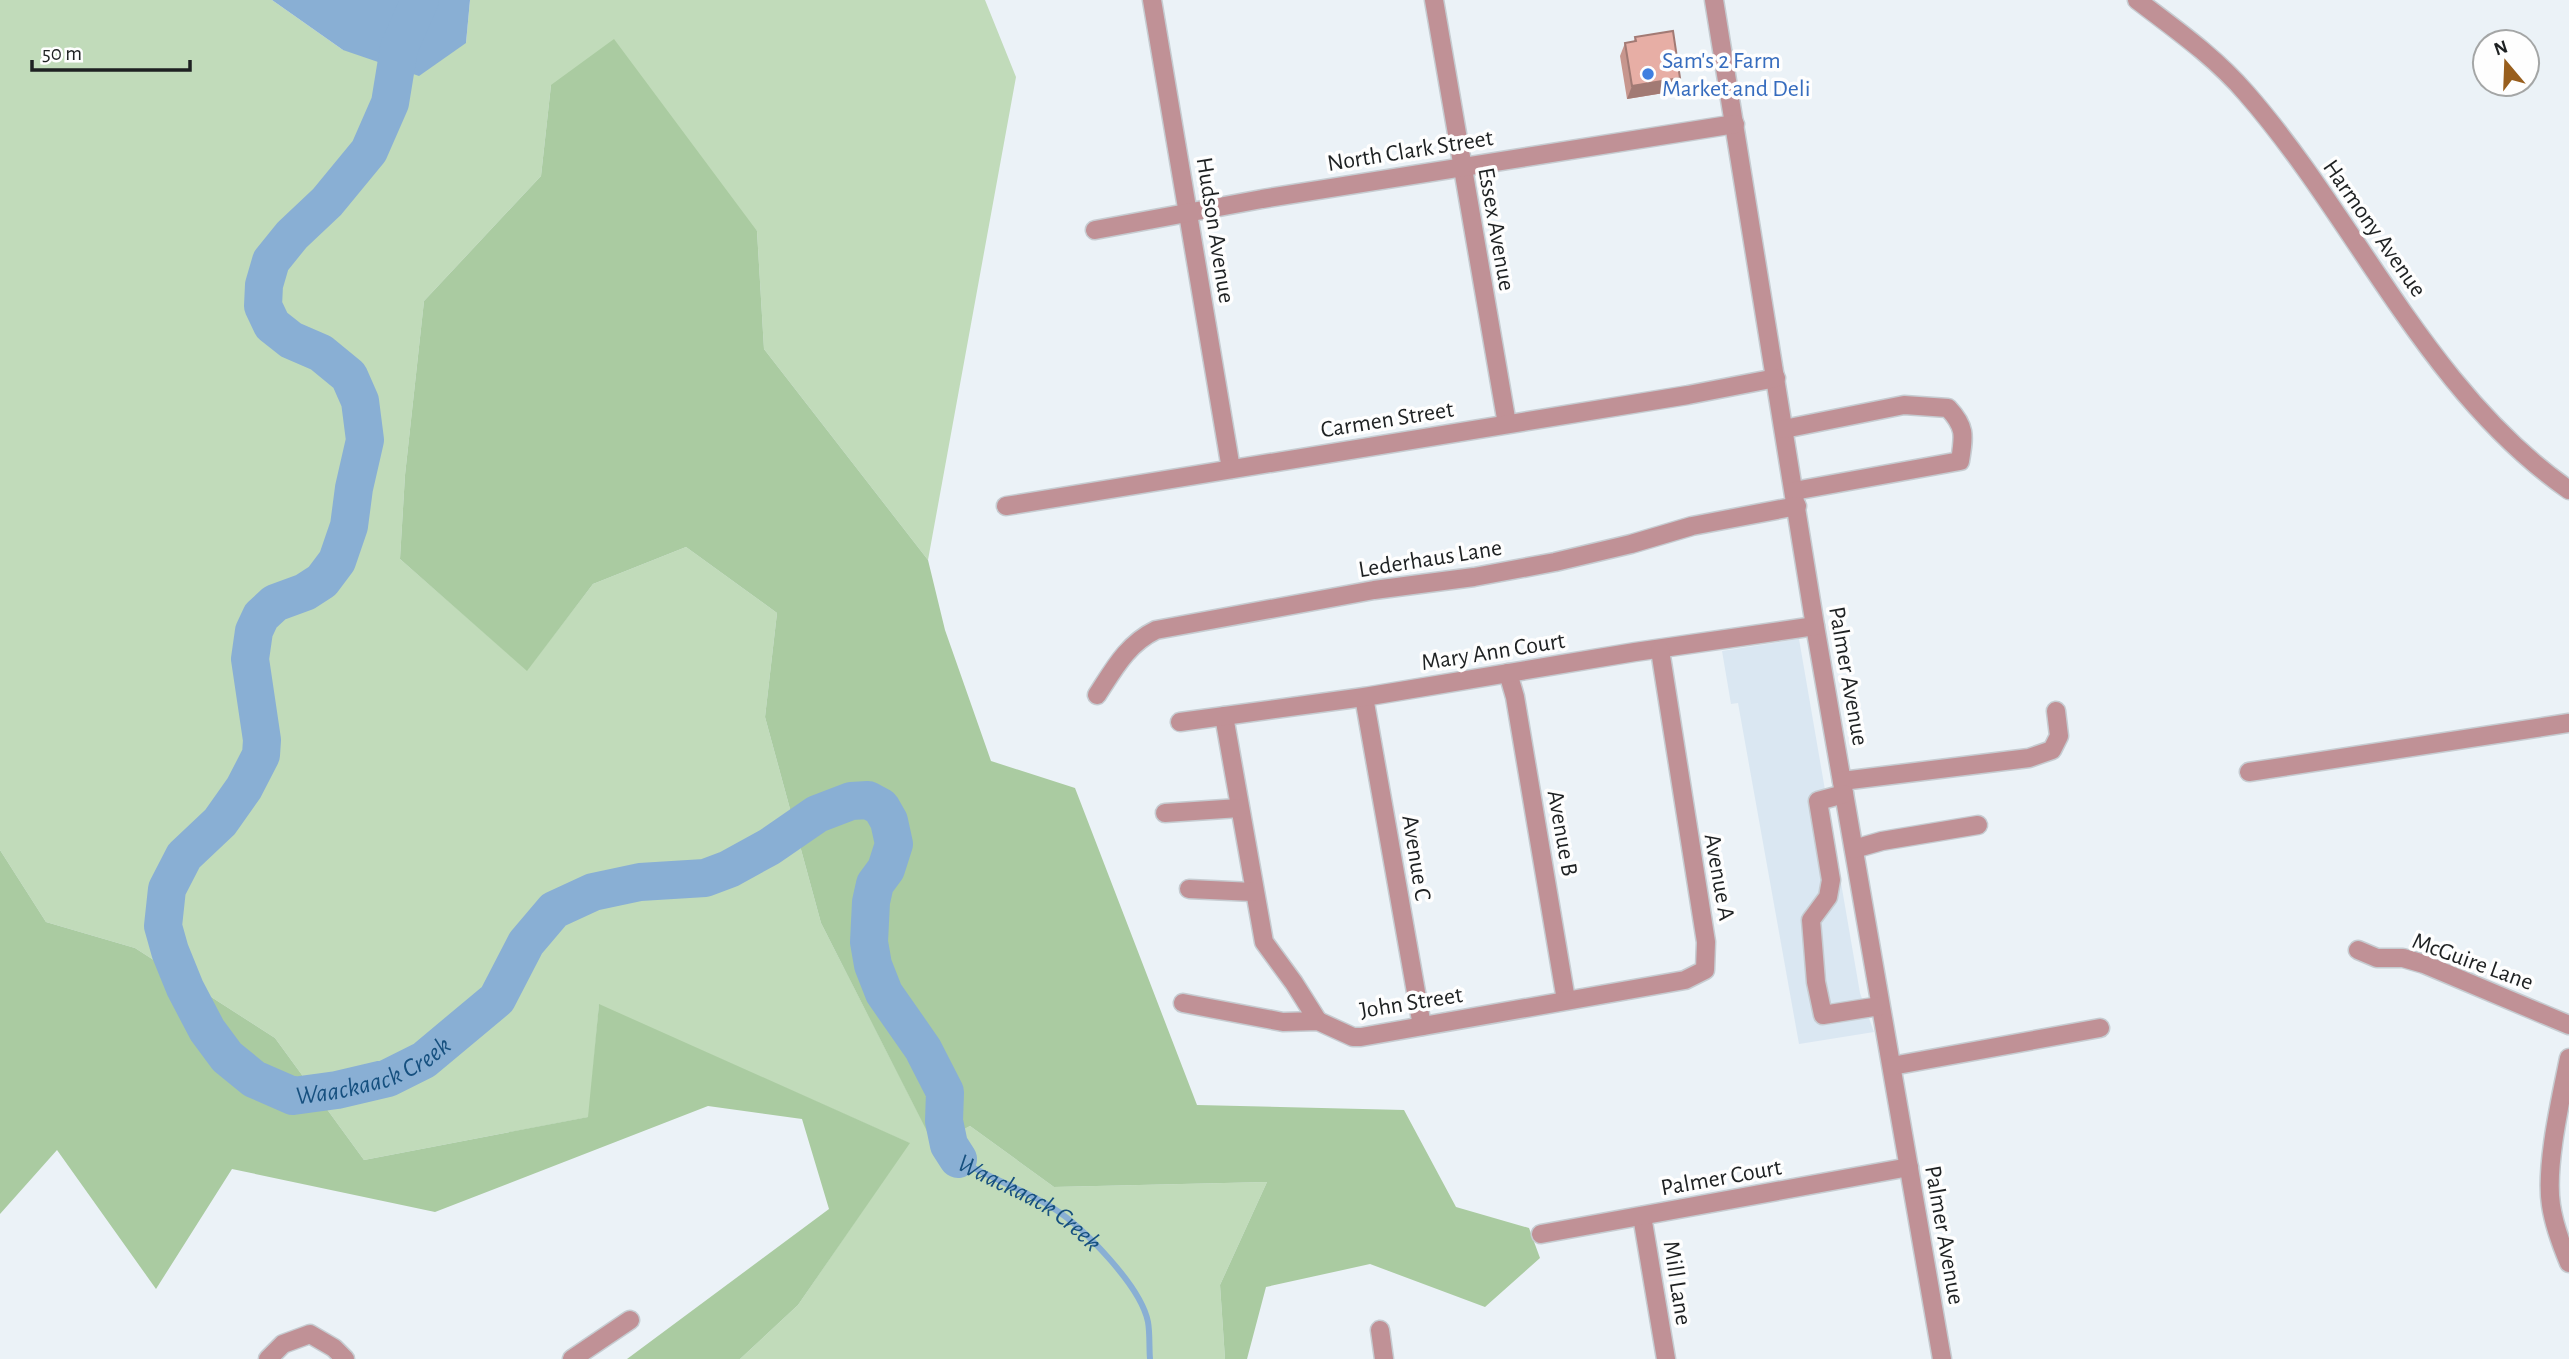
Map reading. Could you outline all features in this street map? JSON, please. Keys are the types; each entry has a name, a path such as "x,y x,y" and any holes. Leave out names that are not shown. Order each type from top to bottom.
{"street":[{"name":"Hudson Avenue","path":"1153,0 1231,469"},
{"name":"Essex Avenue","path":"1434,0 1507,424"},
{"name":"Palmer Avenue","path":"1714,0 1815,626 1942,1359"},
{"name":"Harmony Avenue","path":"2137,0 2194,43 2246,93 2284,141 2442,366 2472,403 2501,435 2569,490"},
{"name":"North Clark Street","path":"1095,230 1262,199 1735,124"},
{"name":"Carmen Street","path":"1006,506 1688,396 1776,378"},
{"name":"Lederhaus Lane","path":"1097,695 1126,650 1142,636 1156,630 1374,590 1474,577 1632,544 1796,498 1960,461 1963,442 1961,421 1948,408 1903,405 1784,429"},
{"name":"Mary Ann Court","path":"1180,722 1364,697 1635,652 1815,626"},
{"name":"Avenue A","path":"1566,1000 1685,980 1705,970 1706,942 1660,650"},
{"name":"Avenue B","path":"1508,673 1517,711 1566,1000"},
{"name":"Avenue C","path":"1364,697 1422,1026"},
{"path":"1880,1006 1823,1015 1816,982 1811,920 1828,897 1831,880 1818,801 1843,788 2029,758 2052,750 2059,736 2056,711"},
{"path":"1224,716 1253,892 1264,942 1318,1021"},
{"path":"2249,772 2569,723"},
{"path":"1165,813 1239,808"},
{"path":"1854,849 1882,841 1978,825"},
{"path":"1831,880 1858,874"},
{"path":"1189,889 1253,892"},
{"name":"McGuire Lane","path":"2358,950 2377,958 2403,958 2424,964 2569,1025"},
{"name":"John Street","path":"1183,1003 1283,1023 1318,1021 1353,1037 1566,1000"},
{"path":"1892,1066 2100,1028"},
{"path":"2569,1058 2551,1171 2550,1202 2559,1238 2569,1263"},
{"name":"Palmer Court","path":"1541,1234 1909,1167"},
{"name":"Mill Lane","path":"1642,1216 1666,1359"},
{"path":"572,1359 630,1320"},
{"path":"1380,1331 1384,1359"},
{"path":"268,1359 284,1344 310,1334 334,1348 345,1359"}],"shaded area":[{"path":"1799,639 1860,993 1874,1032 1799,1044 1738,703 1731,704 1722,651"}],"green space":[{"path":"0,0 272,0 343,50 466,43 470,0 985,0 1016,77 928,560 764,349 757,231 551,85 541,176 424,301 405,475 400,559 527,670 593,584 686,547 777,613 765,717 821,923 934,1144 970,1126 1054,1187 1267,1182 1220,1285 1225,1359 740,1359 798,1305 909,1143 599,1005 589,1117 364,1160 275,1038 135,948 46,922 0,850"},
{"path":"614,39 757,231 764,349 928,560 945,630 991,761 1075,788 1197,1105 1404,1110 1456,1207 1529,1228 1540,1258 1485,1307 1370,1264 1266,1287 1247,1359 1225,1359 1220,1285 1267,1182 1054,1187 970,1126 934,1145 821,923 765,717 777,613 686,547 593,584 527,671 400,559 405,475 424,301 541,176 551,85"},
{"path":"0,850 46,922 135,948 275,1038 364,1160 588,1117 599,1004 910,1143 798,1305 740,1359 627,1359 829,1209 802,1119 708,1106 435,1212 232,1169 156,1289 57,1150 0,1214"}],"water":[{"path":"272,0 470,0 466,43 419,76 343,50"}],"building":[{"name":"Sam's 2 Farm Market and Deli","path":"1673,31 1680,78 1632,86 1625,43 1636,41 1635,37"}],"waterway":[{"name":"Waackaack Creek","path":"420,0 399,48 390,103 369,151 327,202 292,235 271,261 264,285 263,306 272,325 291,340 321,353 349,376 360,401 365,440 349,526 337,561 322,581 305,592 275,603 261,616 254,631 250,659 262,740 261,755 244,788 220,822 184,856 167,889 163,926 185,988 207,1030 227,1057 254,1079 293,1096 337,1090 388,1078 424,1060 497,999 526,943 554,910 593,892 640,882 705,878 729,869 769,847 817,814 851,801 868,800 881,807 889,821 894,844 886,869 875,884 871,902 869,942 873,965 884,993 923,1049 945,1092 944,1121 949,1145 958,1159"},
{"name":"Waackaack Creek","path":"958,1159 1053,1208 1094,1243 1123,1275 1143,1308 1149,1326 1150,1359"}],"place":[{"name":"Sam's 2 Farm Market and Deli","path":"1648,74"}]}
